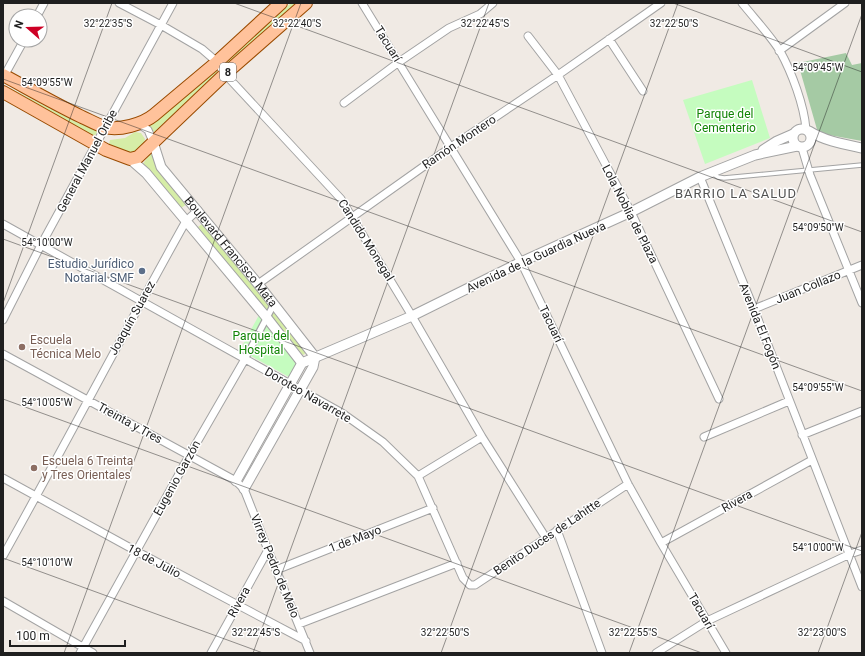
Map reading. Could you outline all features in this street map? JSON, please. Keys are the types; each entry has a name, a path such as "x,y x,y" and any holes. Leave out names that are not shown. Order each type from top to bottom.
{"main road":[{"name":"8","path":"4,76 54,104 105,127 122,127 139,124 147,121 217,62 281,3"},
{"name":"8","path":"130,159 138,157 226,74 306,3"},
{"name":"Boulevard Francisco Mata","path":"3,92 112,153 130,159"}],"street":[{"name":"Candido Monegal","path":"119,3 202,50 217,62 226,74 341,199 412,316 482,437 546,538"},
{"name":"General Manuel Oribe","path":"3,320 41,245 172,3"},
{"name":"Tacuarí","path":"362,3 521,262 628,484 726,653"},
{"path":"344,104 399,62 449,28 480,14 493,3"},
{"name":"Ramón Montero","path":"258,284 451,147 661,3"},
{"path":"742,3 779,51 792,77 805,117 807,130 811,138 802,146"},
{"path":"779,51 845,3"},
{"name":"Lola Noblia de Plaza","path":"528,36 558,75 631,212 719,399"},
{"path":"609,39 643,91"},
{"path":"4,76 20,48"},
{"name":"Boulevard Francisco Mata","path":"139,124 148,130 161,167 258,284 315,357"},
{"path":"802,146 793,142 793,134 798,129 807,130"},
{"name":"Avenida de la Guardia Nueva","path":"807,130 819,138 862,148"},
{"name":"Avenida de la Guardia Nueva","path":"755,155 777,141 793,134"},
{"name":"Avenida de la Guardia Nueva","path":"302,363 412,316 521,262 631,212 700,177 755,155 782,148 834,142"},
{"path":"802,146 808,170 862,303"},
{"name":"Boulevard Francisco Mata","path":"130,159 146,173 267,318 302,363"},
{"name":"Avenida El Fogón","path":"700,177 754,309 862,587"},
{"name":"Joaquín Suarez","path":"3,556 186,221 198,210"},
{"name":"Doroteo Navarrete","path":"3,224 301,389 342,413 383,442 418,476 466,582"},
{"name":"Juan Collazo","path":"754,309 862,265"},
{"name":"Eugenio Garzón","path":"82,650 189,456 245,359 274,304"},
{"name":"Treinta y Tres","path":"3,354 236,481"},
{"path":"244,489 313,367 315,357"},
{"path":"236,481 302,363"},
{"path":"704,437 789,401"},
{"path":"802,435 862,410"},
{"path":"418,476 482,437"},
{"name":"Rivera","path":"661,543 812,460"},
{"name":"18 de Julio","path":"3,478 136,552 306,641"},
{"name":"Virrey Pedro de Melo","path":"236,481 244,489 310,653"},
{"name":"Benito Duces de Lahitte","path":"466,582 470,585 475,585 628,484"},
{"name":"1 de Mayo","path":"276,570 433,508"},
{"path":"557,530 602,653"},
{"name":"Rivera","path":"211,653 268,550"},
{"path":"656,653 707,621 850,554 862,550"},
{"path":"299,624 457,563"},
{"path":"3,601 82,650 93,653"}],"lane":[{"path":"711,173 718,177 724,178 862,165"}],"green space":[{"path":"291,3 298,3 228,66 224,62"},
{"path":"846,53 852,65 862,63 862,141 818,133 798,63"},
{"path":"215,69 219,73 154,132 148,126 166,113"},
{"name":"Parque del Cementerio","path":"752,80 770,138 705,164 683,100"},
{"path":"10,88 76,122 98,131 94,137 8,91"},
{"path":"135,132 141,133 145,139 144,143 132,154 125,154 109,144 110,140 125,138"},
{"path":"153,150 187,204 181,208 153,174 142,165"},
{"path":"202,224 307,352 303,355 198,227"},
{"name":"Parque del Hospital","path":"259,315 297,363 289,377 240,350"}],"place":[{"name":"Estudio Jurídico Notarial SMF","path":"142,271"},
{"name":"Escuela Técnica Melo","path":"22,347"},
{"name":"Escuela 6 Treinta y Tres Orientales","path":"34,468"}],"district":[{"name":"BARRIO LA SALUD","path":"736,193"}]}
